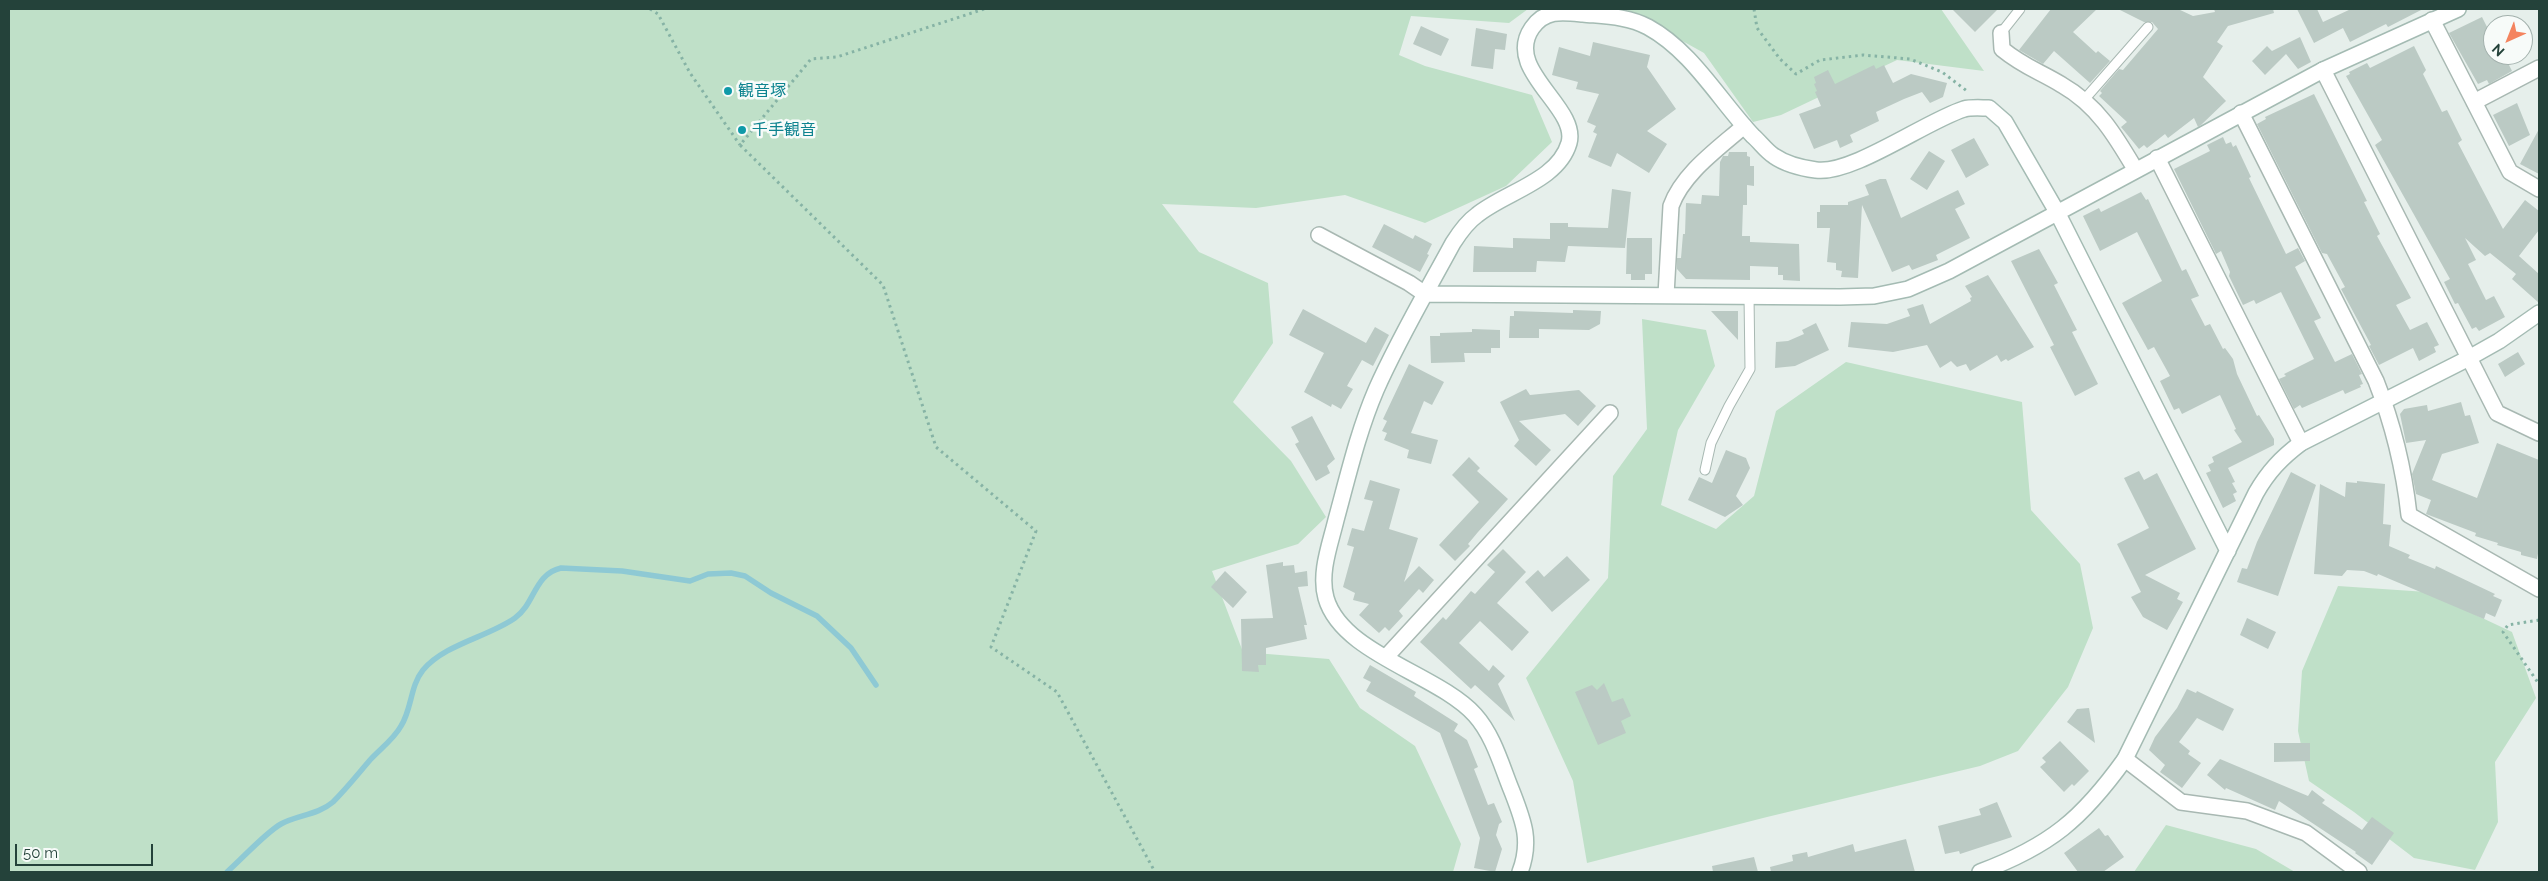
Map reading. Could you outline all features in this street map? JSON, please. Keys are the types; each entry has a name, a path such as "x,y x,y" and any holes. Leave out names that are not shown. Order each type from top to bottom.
{"street":[{"path":"1318,235 1409,283 1425,294 1874,296 1908,289 1949,271 2241,112 2437,15 2458,9"},
{"path":"1520,872 1525,858 1527,840 1524,820 1488,732 1475,714 1459,700 1354,637 1337,619 1326,598 1324,567 1358,436 1376,390 1425,294 1463,228 1478,214 1548,172 1564,156 1570,140 1568,126 1530,70 1525,49 1531,29 1543,16 1558,11 1625,19 1646,26 1666,38 1681,52 1744,126 1773,156 1796,167 1820,171 1844,167 1965,109 1989,108 2005,122 2057,212 2228,551"},
{"path":"2437,15 2474,102 2510,172 2539,189"},
{"path":"2001,33 2002,49 2020,64 2063,85 2112,129 2135,169"},
{"path":"2474,102 2539,68"},
{"path":"2323,70 2467,359 2496,413 2539,433"},
{"path":"2241,112 2384,400 2405,486 2409,515 2539,589"},
{"path":"1666,295 1671,206 1676,192 1688,178 1744,126"},
{"path":"2157,158 2301,443"},
{"path":"1980,872 2039,847 2073,821 2100,795 2126,759 2268,473 2282,458 2301,443 2467,359 2506,337 2539,313"},
{"path":"1386,657 1610,413"},
{"path":"2126,759 2181,802 2247,811 2306,833 2359,872"}],"lane":[{"path":"2001,33 2020,9"},
{"path":"2083,101 2148,27"},
{"path":"1705,470 1711,443 1728,406 1750,369 1749,296"}],"path":[{"path":"650,9 658,14 690,73 740,145 883,285 936,446 1036,532 991,647 1058,692 1155,872"},
{"path":"740,145 811,60 838,57 984,9"},
{"path":"1754,9 1757,28 1780,59 1796,74 1820,60 1863,55 1910,59 1942,72 1989,108"},
{"path":"2539,620 2508,625 2503,632 2539,684"}],"green space":[{"path":"9,9 1528,9 1509,23 1411,16 1399,55 1425,66 1532,95 1552,142 1506,186 1425,223 1345,195 1256,208 1162,204 1199,252 1268,283 1273,343 1233,402 1291,461 1326,517 1298,544 1212,571 1243,652 1329,659 1360,708 1415,746 1461,844 1453,872 9,872"},
{"path":"1625,9 1941,9 1984,71 1897,60 1781,115 1753,122 1704,53"},
{"path":"1642,319 1706,330 1715,366 1678,430 1661,505 1716,529 1754,496 1776,411 1846,362 2022,402 2031,510 2080,564 2093,628 2068,687 2018,751 1980,766 1767,817 1587,863 1573,781 1526,678 1608,578 1613,476 1647,429"},
{"path":"2338,586 2427,592 2512,632 2536,698 2495,762 2498,822 2475,870 2414,858 2354,812 2309,781 2298,731 2302,671"},
{"path":"2166,825 2256,849 2295,872 2134,872"}],"building":[{"path":"1952,9 1998,9 1975,32"},
{"path":"2051,9 2097,9 2073,32 2096,53 2098,51 2110,61 2090,83 2054,51 2043,64 2019,50"},
{"path":"2118,9 2178,9 2193,16 2215,12 2214,9 2273,9 2274,13 2228,26 2217,42 2223,46 2203,77 2226,101 2198,127 2194,118 2168,138 2165,134 2147,148 2144,145 2139,149 2121,127 2127,122 2099,96 2102,93 2100,91 2119,69 2123,70 2158,29 2152,22 2144,22"},
{"path":"2297,9 2317,9 2323,22 2351,9 2423,9 2388,27 2386,24 2350,42 2343,28 2314,43"},
{"path":"2482,17 2483,65 2509,65 2512,71 2489,84 2487,80 2478,84 2449,33"},
{"path":"1421,26 1449,39 1441,56 1413,44"},
{"path":"1476,28 1507,34 1505,50 1495,49 1493,69 1471,66"},
{"path":"2300,37 2311,62 2298,69 2286,54 2265,75 2252,61 2267,46 2272,51"},
{"path":"1593,42 1650,55 1647,67 1676,109 1647,131 1667,144 1649,173 1617,153 1611,167 1588,157 1597,134 1593,132 1596,126 1587,122 1599,94 1576,89 1578,82 1552,75 1559,47 1590,56"},
{"path":"2414,46 2426,70 2423,74 2442,112 2447,110 2462,140 2458,143 2503,229 2525,200 2539,211 2539,230 2519,256 2539,274 2539,303 2512,279 2516,274 2490,253 2485,256 2465,238 2476,260 2468,264 2486,300 2494,296 2505,317 2479,331 2476,327 2472,329 2458,303 2455,304 2444,282 2450,279 2375,145 2382,140 2346,76 2350,74 2349,72 2367,63 2370,68"},
{"path":"1874,65 1876,69 1884,65 1893,83 1911,74 1947,83 1943,97 1930,103 1922,92 1904,99 1876,112 1879,121 1850,135 1853,142 1840,148 1837,140 1814,149 1799,114 1821,106 1815,92 1817,91 1814,77 1828,70 1835,84"},
{"path":"2314,94 2367,201 2364,202 2380,234 2377,236 2411,298 2396,305 2410,330 2427,322 2439,345 2434,347 2436,352 2419,361 2413,348 2379,365 2369,346 2371,345 2341,289 2345,287 2327,254 2322,253 2257,124 2266,119 2265,117"},
{"path":"2517,103 2530,135 2509,146 2493,115"},
{"path":"2539,129 2539,174 2520,164"},
{"path":"2223,137 2226,144 2231,142 2233,147 2236,145 2251,177 2249,178 2286,254 2298,248 2305,261 2295,267 2321,318 2314,321 2335,362 2352,354 2362,374 2359,375 2363,384 2360,385 2361,387 2345,394 2343,390 2302,408 2300,405 2294,409 2279,379 2286,376 2284,374 2314,359 2281,292 2256,304 2254,300 2243,305 2229,276 2230,272 2221,251 2216,254 2174,169 2210,151 2207,145"},
{"path":"1974,138 1989,165 1966,178 1951,150"},
{"path":"1929,151 1945,161 1927,190 1910,179"},
{"path":"1729,152 1747,152 1747,156 1750,157 1750,166 1754,166 1754,186 1747,185 1747,205 1743,205 1742,236 1750,236 1750,242 1799,244 1800,281 1783,280 1783,275 1778,275 1778,267 1750,266 1750,280 1686,279 1677,269 1677,258 1681,258 1683,234 1685,234 1686,203 1701,204 1702,195 1719,196 1720,162 1723,156 1728,156"},
{"path":"1880,179 1886,179 1901,218 1958,190 1965,204 1955,209 1970,238 1936,255 1938,260 1912,270 1909,265 1892,272 1862,205 1858,278 1841,277 1842,271 1836,270 1836,263 1827,262 1830,228 1817,228 1817,212 1820,212 1820,205 1848,205 1848,202 1869,195 1865,185"},
{"path":"1612,189 1631,192 1625,248 1568,246 1565,262 1537,261 1536,272 1473,272 1474,246 1513,248 1513,238 1550,239 1550,223 1568,223 1568,227 1608,228"},
{"path":"2141,192 2146,200 2148,199 2182,271 2186,269 2199,296 2191,299 2205,326 2210,324 2223,349 2225,348 2233,359 2237,374 2257,416 2259,415 2274,439 2274,445 2228,468 2235,482 2232,483 2237,492 2233,494 2236,501 2223,508 2206,473 2211,471 2208,465 2214,462 2212,457 2242,442 2234,430 2236,429 2220,395 2182,414 2179,408 2174,410 2160,381 2170,376 2154,347 2148,350 2122,303 2162,281 2137,232 2100,251 2083,216 2099,208 2101,212"},
{"path":"1384,224 1413,239 1415,235 1432,244 1427,254 1429,255 1420,272 1372,247"},
{"path":"1627,238 1652,238 1652,274 1645,274 1645,280 1631,280 1631,274 1626,274"},
{"path":"2039,249 2058,283 2054,285 2077,330 2072,332 2098,384 2075,396 2050,347 2054,345 2011,261"},
{"path":"1988,275 2034,347 2008,361 2006,359 2001,362 1997,355 1970,371 1966,364 1957,367 1951,361 1940,368 1927,345 1893,352 1848,347 1851,322 1887,324 1910,316 1907,309 1923,304 1930,324 1971,301 1970,298 1972,297 1965,286"},
{"path":"1303,309 1366,343 1375,327 1389,335 1373,366 1362,360 1347,386 1353,389 1341,409 1332,404 1331,407 1304,392 1324,353 1289,335"},
{"path":"1573,310 1601,311 1600,324 1589,330 1539,329 1539,338 1509,338 1510,316 1514,316 1514,311 1573,313"},
{"path":"1711,311 1738,311 1738,340"},
{"path":"1816,323 1829,350 1795,366 1775,368 1776,342 1788,341 1804,334 1802,330"},
{"path":"1472,329 1500,330 1500,348 1491,348 1491,353 1464,353 1465,362 1431,363 1430,336 1440,336 1440,333 1472,332"},
{"path":"2518,352 2525,364 2505,377 2498,364"},
{"path":"1409,364 1444,382 1432,405 1424,401 1411,433 1438,440 1431,464 1407,458 1409,450 1384,440 1387,433 1382,431 1387,421 1383,419"},
{"path":"1526,389 1530,395 1579,390 1596,406 1578,426 1565,414 1519,421 1551,450 1536,466 1514,446 1519,440 1500,402"},
{"path":"2461,402 2465,416 2470,415 2479,443 2442,454 2432,480 2477,498 2497,443 2539,460 2539,548 2537,559 2521,555 2521,552 2497,545 2498,543 2475,536 2476,533 2426,514 2431,500 2416,494 2412,474 2426,440 2406,443 2400,414 2404,409 2427,405 2428,411"},
{"path":"1312,416 1335,459 1327,466 1330,473 1316,481 1295,444 1299,442 1291,427"},
{"path":"1726,450 1746,458 1750,468 1736,496 1743,505 1725,517 1688,500 1699,477 1712,483"},
{"path":"1469,457 1480,468 1477,471 1508,499 1468,544 1470,546 1455,561 1439,545 1479,502 1452,475"},
{"path":"2139,471 2144,480 2157,473 2196,549 2145,575 2180,593 2177,599 2183,602 2167,630 2143,617 2131,597 2141,592 2117,544 2149,528 2124,478"},
{"path":"2291,472 2316,485 2278,596 2237,582 2242,568 2247,569 2257,542"},
{"path":"1370,480 1400,489 1389,529 1418,538 1404,582 1419,566 1434,580 1423,593 1419,589 1399,611 1403,616 1389,631 1385,627 1379,633 1359,615 1369,604 1353,600 1355,593 1343,587 1354,547 1347,545 1352,528 1364,531 1373,501 1364,499"},
{"path":"2357,481 2385,484 2383,524 2391,525 2389,546 2410,555 2408,558 2435,569 2436,566 2495,594 2493,596 2502,600 2495,617 2486,613 2484,619 2378,574 2377,576 2364,571 2347,570 2342,576 2314,574 2320,484 2345,497 2346,482 2357,483"},
{"path":"1503,549 1526,572 1497,603 1529,632 1512,651 1480,621 1459,643 1489,671 1493,665 1505,676 1498,684 1515,721 1475,685 1471,689 1420,642 1443,617 1446,620 1471,591 1475,594 1495,572 1487,565"},
{"path":"1567,556 1590,580 1552,612 1525,582 1538,570 1544,577"},
{"path":"1283,562 1283,566 1294,565 1295,573 1307,571 1308,586 1298,587 1307,625 1304,625 1307,639 1266,648 1266,665 1258,665 1259,672 1242,671 1241,619 1273,618 1266,565"},
{"path":"1225,571 1247,592 1233,608 1211,587"},
{"path":"2247,618 2276,632 2268,649 2240,635"},
{"path":"1370,665 1416,692 1414,696 1458,724 1454,731 1467,740 1478,767 1474,769 1488,805 1494,803 1502,822 1499,824 1496,835 1502,849 1495,872 1474,868 1480,838 1440,733 1366,691 1371,682 1363,678"},
{"path":"1604,683 1612,702 1623,698 1631,716 1621,721 1626,733 1598,745 1575,692 1592,685 1597,690"},
{"path":"2187,689 2196,693 2197,691 2234,709 2223,731 2197,718 2179,742 2190,751 2188,754 2201,763 2182,788 2160,772 2165,765 2149,750 2155,737 2177,708"},
{"path":"2089,708 2095,743 2067,722 2077,709"},
{"path":"2060,741 2089,771 2074,786 2072,784 2064,792 2040,767 2046,762 2042,758"},
{"path":"2274,743 2310,743 2310,761 2274,762"},
{"path":"2220,759 2308,796 2312,790 2325,800 2322,803 2362,830 2372,817 2394,833 2372,865 2356,852 2279,801 2275,810 2226,788 2225,790 2207,775"},
{"path":"1997,802 2012,837 1960,854 1959,851 1945,854 1938,826 1981,815 1979,809"},
{"path":"2099,828 2105,836 2108,835 2124,857 2103,872 2078,872 2064,853"},
{"path":"1906,839 1915,872 1771,872 1770,867 1793,861 1792,855 1807,852 1808,857 1853,844 1855,852"},
{"path":"1754,857 1758,872 1713,872 1712,866"}],"waterway":[{"path":"227,872 281,824 321,810 333,802 398,731 405,719 416,683 423,670 432,661 455,647 504,625 515,618 522,612 545,576 561,568 622,571 690,581 708,574 731,573 745,576 771,593 817,616 851,648 876,685"}],"place":[{"name":"観音塚","path":"728,91"},
{"name":"千手観音","path":"742,130"}]}
